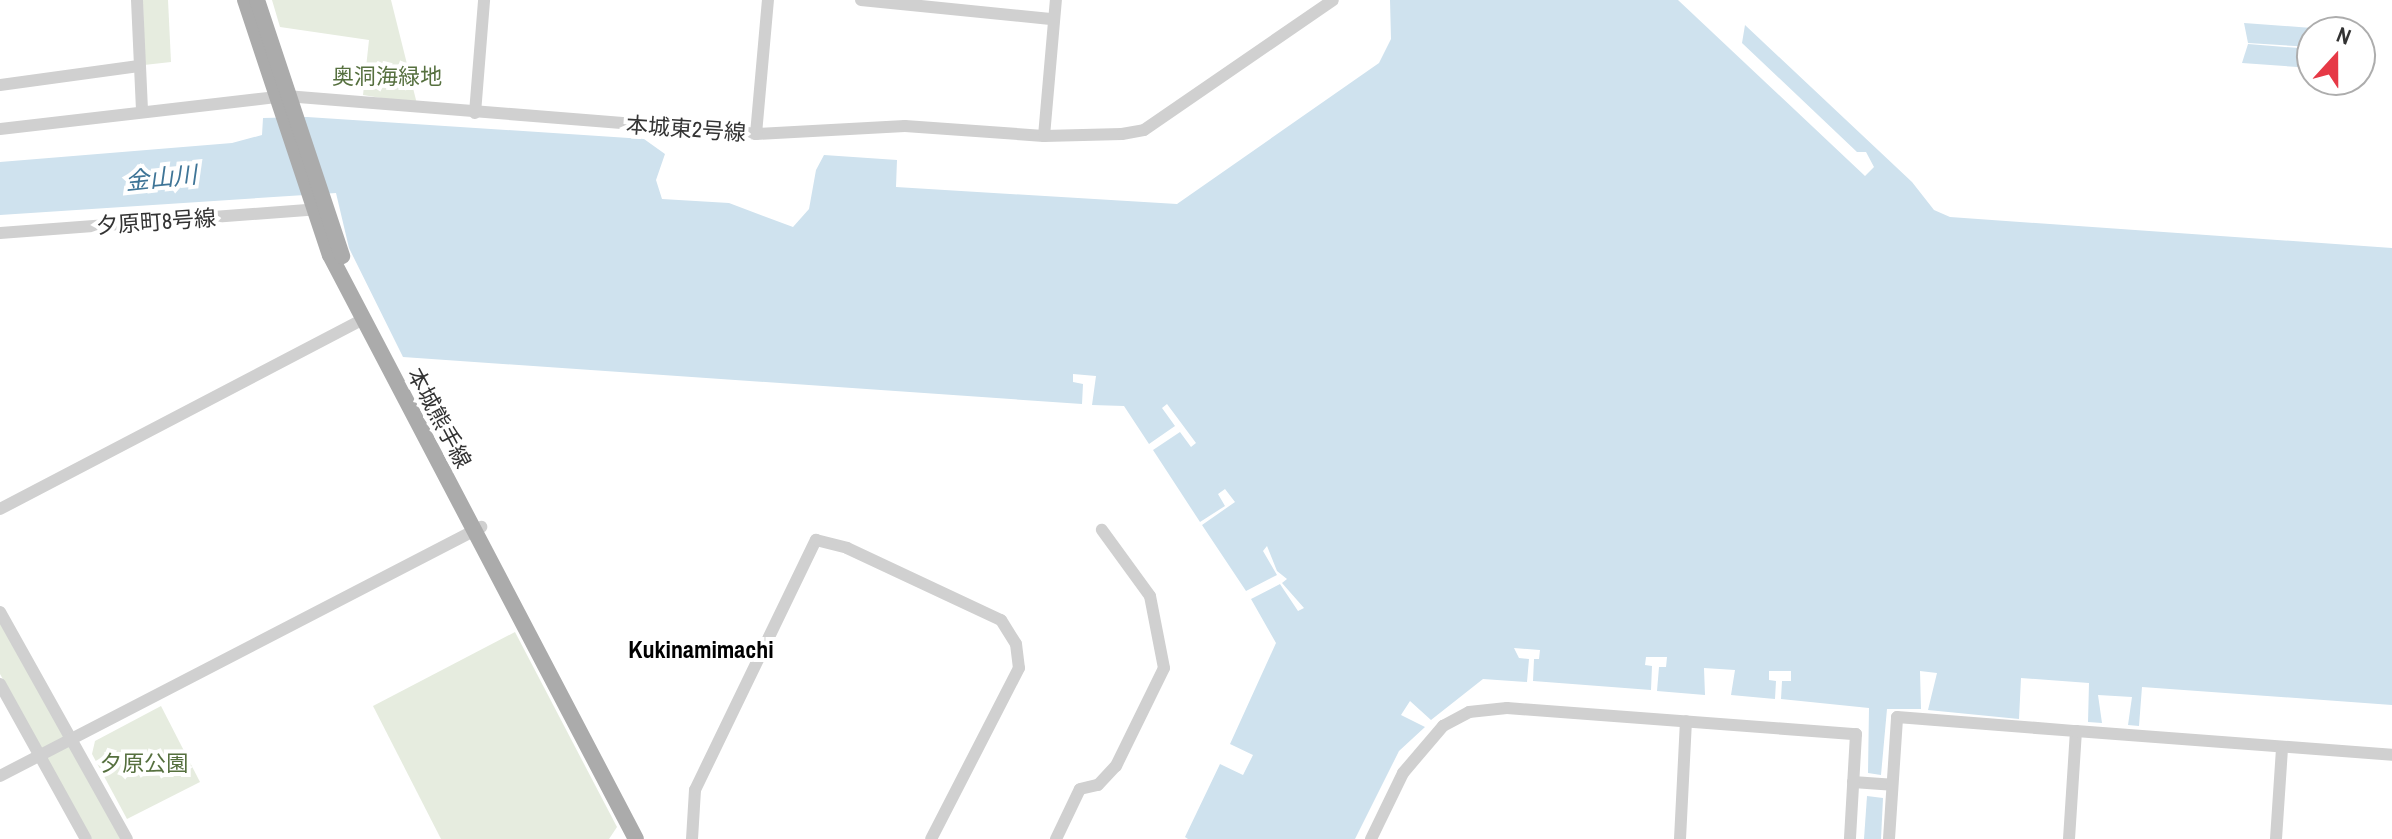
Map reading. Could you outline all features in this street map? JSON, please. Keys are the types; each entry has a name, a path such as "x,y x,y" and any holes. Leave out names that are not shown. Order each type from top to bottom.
{"main road":[{"name":"本城熊手線","path":"245,0 280,96"},
{"name":"本城熊手線","path":"257,0 286,116 362,320 478,528"},
{"name":"本城熊手線","path":"316,203 369,315 637,837"}],"street":[{"path":"137,0 142,111"},
{"path":"475,113 484,0"},
{"path":"756,134 768,0"},
{"path":"861,0 1053,19"},
{"path":"1044,136 1056,0"},
{"name":"本城東2号線","path":"0,129 280,96 756,134 905,126 1044,136 1144,130 1333,0"},
{"path":"0,85 139,66"},
{"name":"夕原町8号線","path":"0,233 316,203"},
{"path":"0,509 362,320"},
{"path":"0,776 478,528"},
{"path":"1056,839 1080,789 1098,785 1116,766 1164,668 1150,596 1102,530"},
{"path":"692,839 695,790 816,540 847,548 1001,620 1016,644 1019,668 931,839"},
{"path":"0,612 127,839"},
{"path":"0,684 86,839"},
{"path":"1371,839 1403,773 1443,726 1469,712 1507,708 1856,734 1889,839"},
{"path":"1850,839 1897,717 2392,755"},
{"path":"1680,839 1686,721"},
{"path":"2069,839 2076,731"},
{"path":"2276,839 2282,748"}],"green space":[{"path":"143,0 168,0 171,62 144,65"},
{"name":"奥洞海緑地","path":"272,0 391,0 417,104 363,95 369,40 280,27"},
{"path":"0,619 123,839 92,839 0,674"},
{"path":"515,632 617,827 609,839 441,839 373,706"},
{"name":"夕原公園","path":"161,706 200,782 127,819 92,754 95,741"}],"water":[{"name":"金山川","path":"1390,0 1678,0 1865,176 1874,167 1866,152 1857,152 1742,43 1745,25 1912,182 1934,210 1950,217 2392,248 2392,705 2142,687 2139,726 2128,725 2132,697 2098,695 2102,723 2088,722 2089,683 2021,678 2019,719 1928,710 1937,673 1920,671 1921,709 1887,709 1881,775 1868,773 1869,708 1781,699 1782,681 1791,681 1791,671 1769,671 1769,680 1776,681 1775,699 1731,695 1735,670 1704,668 1705,695 1657,691 1659,667 1666,667 1667,657 1646,657 1645,665 1652,666 1651,690 1533,681 1534,659 1539,659 1540,650 1514,648 1519,658 1529,659 1527,682 1483,679 1431,720 1410,701 1401,715 1425,727 1399,751 1355,839 1188,839 1185,837 1220,764 1243,775 1253,755 1230,744 1276,643 1251,599 1280,584 1298,611 1304,608 1282,583 1287,579 1277,571 1267,546 1263,551 1277,575 1246,591 1202,525 1235,502 1225,489 1218,494 1225,506 1200,522 1153,450 1180,432 1191,447 1196,443 1167,404 1162,408 1175,426 1149,444 1124,406 1092,405 1096,376 1073,374 1073,382 1083,384 1082,404 403,357 349,248 336,193 0,215 0,162 232,143 262,135 263,118 307,117 644,139 665,154 656,180 662,199 729,203 793,227 809,209 816,170 824,155 897,160 896,187 1177,204 1379,63 1391,39"},
{"path":"2244,23 2296,27 2296,46 2248,43"},
{"path":"2248,44 2296,48 2296,67 2242,63"},
{"path":"1867,796 1883,798 1881,839 1864,839"}],"district":[{"name":"Kukinamimachi","path":"701,650"}]}
